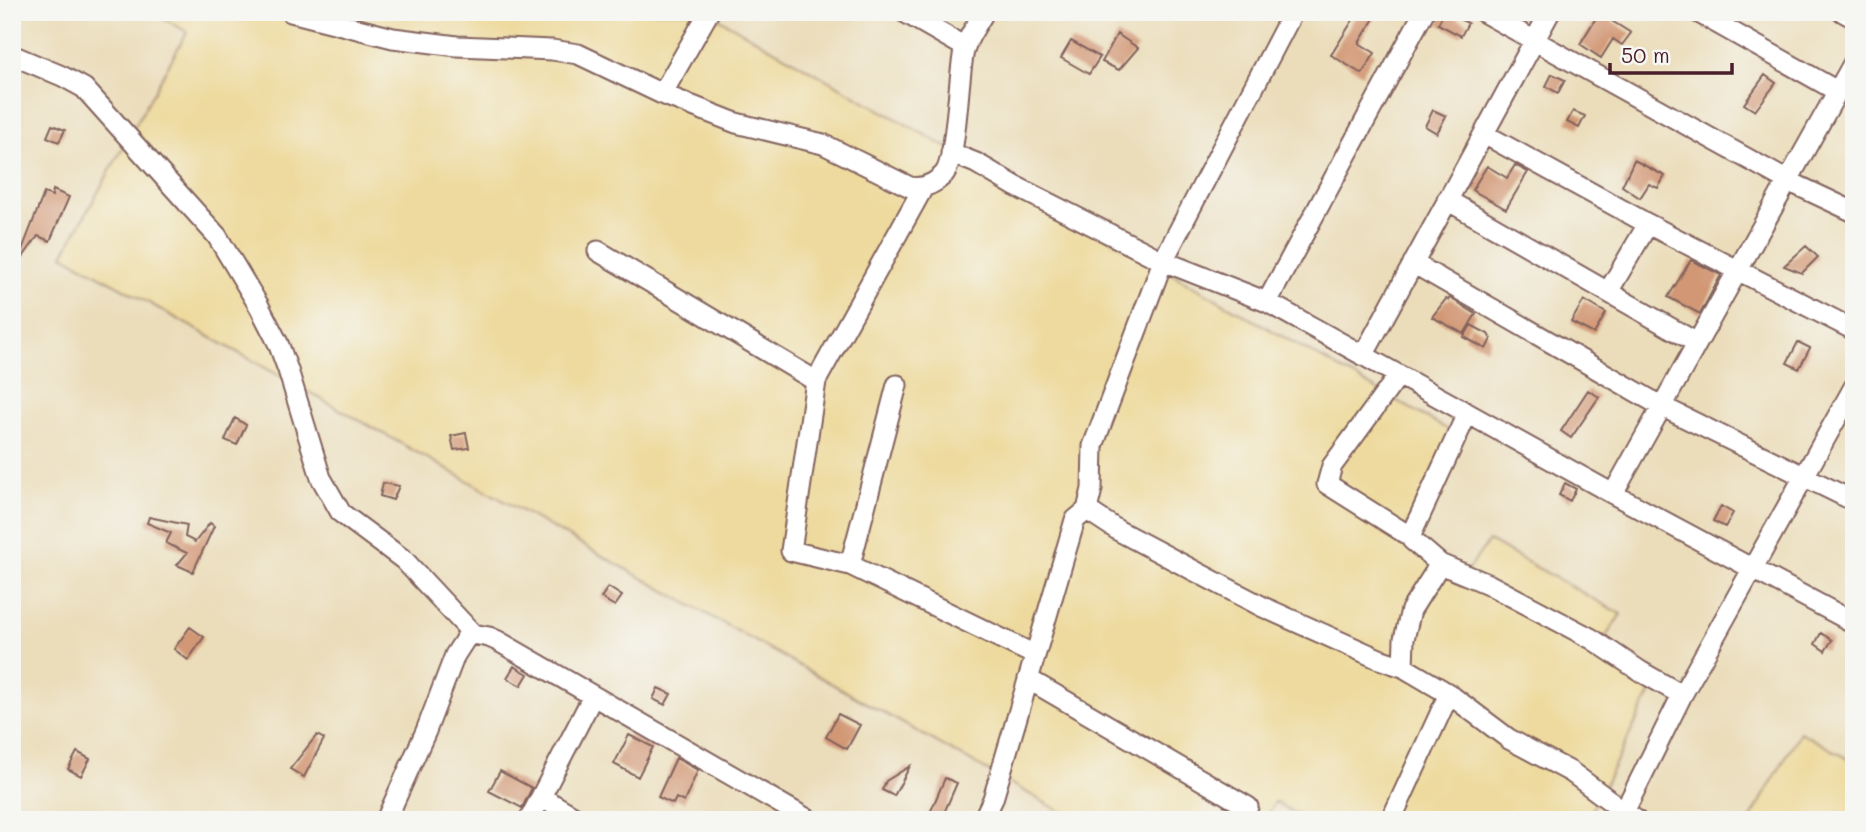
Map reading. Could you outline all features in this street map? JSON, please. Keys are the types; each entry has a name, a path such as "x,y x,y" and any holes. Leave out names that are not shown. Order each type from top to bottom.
{"street":[{"path":"291,12 346,19 393,38 457,46 552,50 578,54 662,94 736,122 823,144 910,187 923,188"},
{"path":"662,94 709,12"},
{"path":"904,12 965,47"},
{"path":"984,12 965,47 951,153 945,173 923,188 816,382 791,551 850,565 1035,655"},
{"path":"1267,302 1423,12"},
{"path":"1483,12 1786,180 1854,212"},
{"path":"1363,356 1550,12"},
{"path":"1697,12 1837,91"},
{"path":"1843,12 1854,18"},
{"path":"983,820 993,799 1075,520 1087,510 1092,489 1093,446 1163,261 1287,14"},
{"path":"12,55 84,88 217,236 278,343 321,478 341,513 404,560 472,634 498,641 810,820"},
{"path":"1613,495 1854,62"},
{"path":"1484,134 1647,224 1854,331"},
{"path":"951,153 976,163 1015,186 1163,261 1267,302 1613,495 1854,623"},
{"path":"1447,200 1697,343"},
{"path":"1608,292 1647,224"},
{"path":"598,251 816,382"},
{"path":"1413,263 1661,406 1854,501"},
{"path":"1398,376 1332,466 1327,484 1411,537 1440,564 1488,584 1592,639 1682,695"},
{"path":"850,565 897,385"},
{"path":"1087,510 1119,531 1263,607 1379,659 1404,667 1449,694 1509,739 1571,772 1627,817 1682,695 1854,387"},
{"path":"1411,537 1467,414"},
{"path":"1404,667 1404,639 1411,610 1440,564"},
{"path":"386,820 426,731 455,655 466,638 472,634"},
{"path":"1028,679 1248,807"},
{"path":"1391,820 1449,694"},
{"path":"529,820 593,696"},
{"path":"541,797 580,820"}],"sand":[{"path":"152,12 707,12 1452,432 1400,539 1466,572 1489,541 1621,614 1597,650 1656,682 1587,820 1307,820 1275,802 1265,820 1076,820 63,255 187,32"},
{"path":"1800,732 1854,762 1854,820 1750,820"}],"building":[{"path":"1358,12 1378,12 1359,43 1375,53 1362,74 1331,55"},
{"path":"1444,12 1468,23 1461,36 1438,24"},
{"path":"1599,13 1631,33 1622,45 1613,39 1601,58 1580,44"},
{"path":"1117,34 1138,48 1119,70 1102,62"},
{"path":"1071,41 1100,57 1089,74 1061,58"},
{"path":"1552,74 1565,80 1558,93 1546,86"},
{"path":"1765,75 1776,83 1755,111 1744,104"},
{"path":"1433,110 1446,116 1437,133 1425,126"},
{"path":"1573,111 1585,116 1579,128 1567,122"},
{"path":"52,125 65,130 59,142 47,137"},
{"path":"1634,160 1665,176 1658,188 1649,184 1640,198 1622,186"},
{"path":"1515,165 1528,172 1506,209 1472,190 1487,166 1507,178"},
{"path":"53,190 69,197 50,241 38,236 23,257 20,255 44,193 52,196"},
{"path":"1806,246 1818,257 1802,273 1784,266"},
{"path":"1691,260 1721,275 1700,314 1668,297"},
{"path":"1450,298 1476,314 1464,334 1432,317 1446,299"},
{"path":"1584,300 1606,313 1594,334 1571,322"},
{"path":"1471,325 1488,334 1491,339 1486,349 1464,337"},
{"path":"1798,342 1810,348 1799,369 1787,363"},
{"path":"1588,390 1599,397 1571,438 1561,431"},
{"path":"235,418 246,425 237,445 225,440"},
{"path":"466,433 469,448 454,450 451,436"},
{"path":"383,483 399,486 393,500 380,496"},
{"path":"1565,483 1576,489 1570,501 1559,495"},
{"path":"1721,506 1733,513 1725,527 1713,521"},
{"path":"149,517 187,525 185,537 195,542 210,523 214,526 193,572 177,565 187,553 166,543 171,533 147,523"},
{"path":"608,587 622,596 615,606 601,598"},
{"path":"190,627 204,637 188,660 174,649"},
{"path":"1821,633 1832,640 1825,651 1815,644"},
{"path":"514,666 528,674 521,686 507,678"},
{"path":"658,688 671,694 665,705 653,699"},
{"path":"838,714 860,725 847,749 826,737"},
{"path":"317,735 324,739 304,777 290,769"},
{"path":"629,735 653,747 638,777 614,764"},
{"path":"77,752 90,759 81,776 68,769"},
{"path":"676,758 698,770 684,802 676,798 673,804 658,797"},
{"path":"910,766 894,796 882,790 886,781"},
{"path":"500,771 532,788 522,808 489,791"},
{"path":"945,778 957,783 941,820 927,820"}]}
